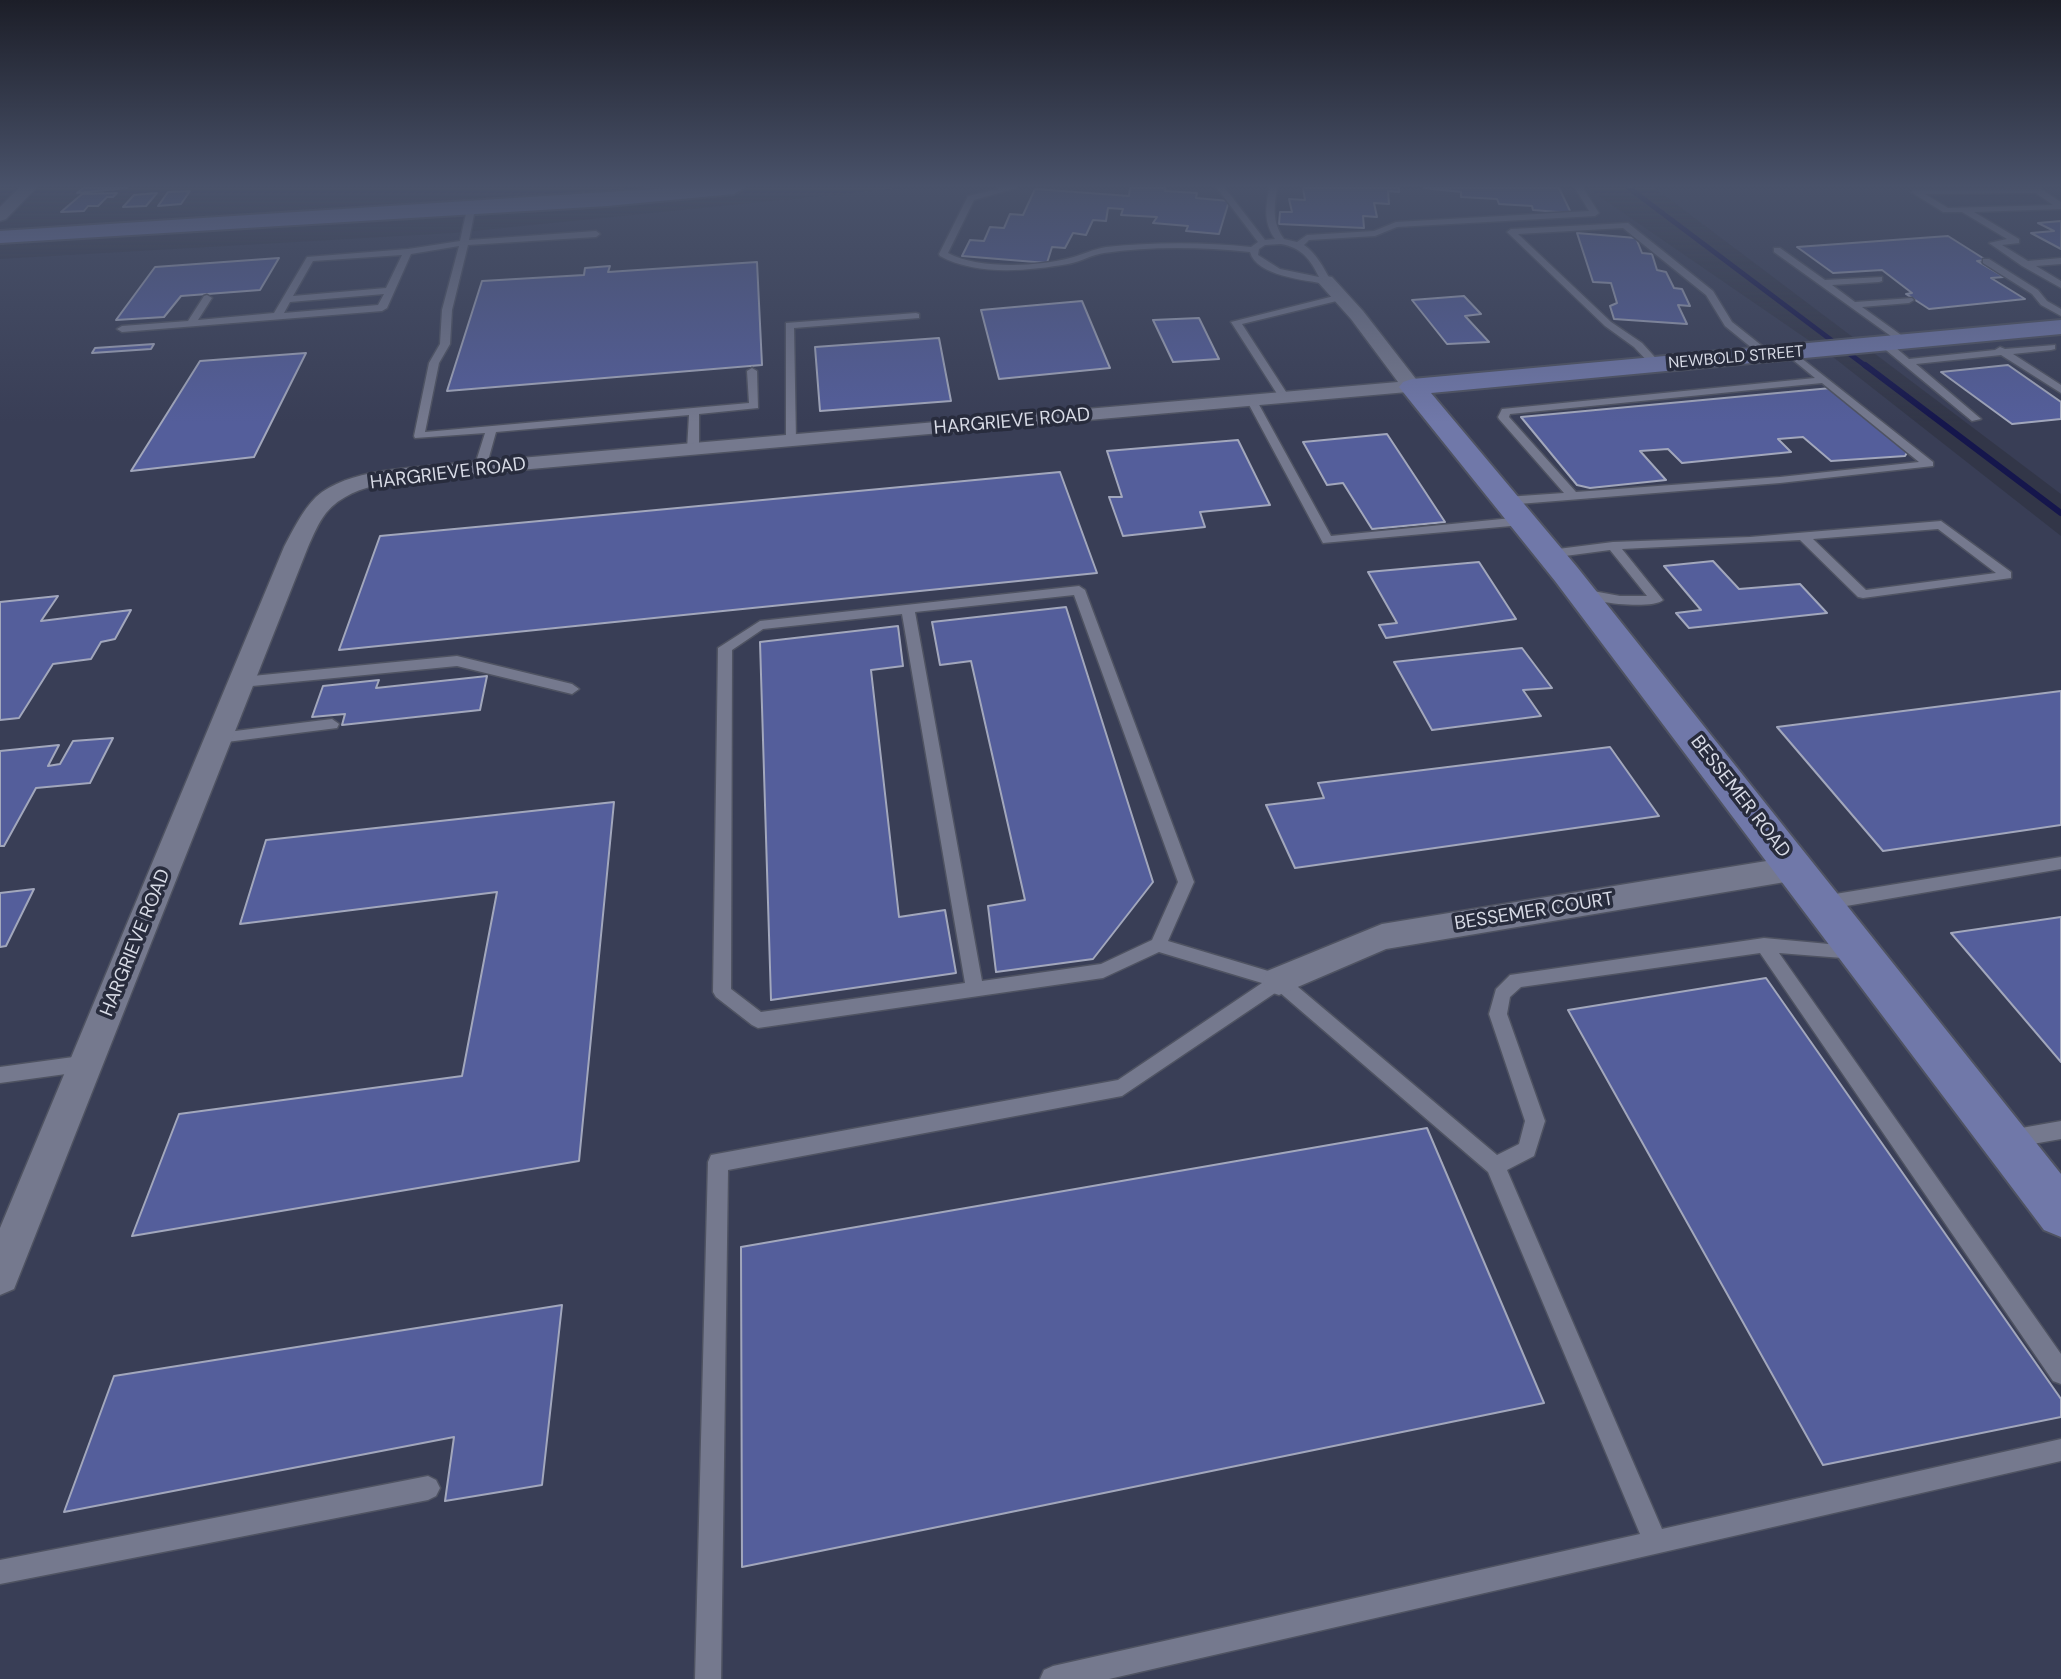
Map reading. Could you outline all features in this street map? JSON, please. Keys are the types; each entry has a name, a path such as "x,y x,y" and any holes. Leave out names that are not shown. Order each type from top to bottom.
{"street":[{"path":"1326,281 1342,297 1412,387"},
{"name":"NEWBOLD STREET","path":"1412,387 1789,353 1899,349 1977,335 2024,330 2058,342"},
{"name":"HARGRIEVE ROAD","path":"0,1275 296,547 314,514 331,496 366,482 480,468 1412,387"},
{"name":"BESSEMER ROAD","path":"1412,387 1581,593 2061,1213"},
{"name":"BESSEMER COURT","path":"1279,981 1382,937 1809,886"}],"lane":[{"path":"278,316 306,266"},
{"path":"122,329 382,308 401,266"},
{"path":"458,266 447,310 444,344 434,363 419,436 754,406 752,371"},
{"path":"1271,266 1289,274 1326,281"},
{"path":"1318,266 1326,281"},
{"path":"1547,266 1608,324 1638,345 1657,365"},
{"path":"1252,401 1327,540 1514,511 1573,496 1780,480 1929,464 1789,353 1728,324 1710,293 1677,266"},
{"path":"1800,266 1853,305 1976,419"},
{"path":"1994,266 2035,292 2044,303 2061,313"},
{"path":"2029,266 2061,285"},
{"path":"1823,283 1879,279"},
{"path":"287,299 390,291"},
{"path":"1285,398 1236,322 1342,297"},
{"path":"191,323 207,298"},
{"path":"1853,305 1909,300"},
{"path":"790,441 789,325 916,316"},
{"path":"1977,335 2061,390"},
{"path":"1899,349 2004,352 2058,342"},
{"path":"1573,496 1503,416 1506,411 1824,380"},
{"path":"693,450 694,411"},
{"path":"480,468 492,429"},
{"path":"1550,554 1613,546 1750,541 1941,524 2007,575 1863,594 1803,537"},
{"path":"1581,593 1620,600 1657,600 1613,546"},
{"path":"1079,590 1186,882 1158,945 1103,971 758,1020 722,992 725,648 760,625 908,609 1079,590"},
{"path":"908,609 975,989"},
{"path":"242,682 457,661 572,689"},
{"path":"219,738 332,724"},
{"path":"1809,886 2061,863"},
{"path":"1158,945 1279,981 1495,1166 1656,1543"},
{"path":"1764,945 2061,1373"},
{"path":"1495,1166 1527,1150 1535,1121 1498,1014 1502,994 1516,980 1764,945 1859,952"},
{"path":"708,1679 718,1161 1122,1088 1279,981"},
{"path":"0,1075 88,1063"},
{"path":"2004,1140 2061,1130"},
{"path":"1053,1679 2061,1451"},
{"path":"0,1572 428,1488"}],"shaded area":[{"path":"0,266 1701,266 1833,357 2061,536 2061,1679 0,1679"},
{"path":"1759,266 2061,266 2061,494"}],"building":[{"path":"274,266 260,290 181,296 164,317 116,320 155,267"},
{"path":"610,266 608,272 692,266 757,266 762,365 447,391 482,281 584,275 585,268"},
{"path":"1588,266 1656,266 1657,270 1666,272 1674,288 1682,289 1690,306 1678,305 1687,324 1614,319 1610,306 1617,303 1611,283 1593,282"},
{"path":"1824,266 1986,266 2004,277 1991,278 2025,299 1929,309 1906,294 1912,293 1882,270 1833,273"},
{"path":"1464,296 1481,314 1465,316 1489,342 1447,344 1412,300"},
{"path":"1082,301 1110,368 999,379 981,310"},
{"path":"1199,318 1219,359 1173,362 1153,320"},
{"path":"939,338 951,401 820,411 815,347"},
{"path":"154,344 151,349 92,353 95,348"},
{"path":"306,353 254,457 131,471 200,361"},
{"path":"2008,365 2061,402 2061,419 2012,424 1941,372"},
{"path":"1831,388 1908,451 1905,456 1831,461 1803,437 1778,439 1791,452 1682,463 1668,449 1640,451 1666,480 1590,488 1577,485 1521,417"},
{"path":"1387,434 1445,522 1372,529 1343,483 1327,485 1303,442"},
{"path":"1238,440 1270,505 1200,512 1205,527 1123,536 1109,497 1122,497 1107,451"},
{"path":"1060,472 1097,573 339,650 380,536"},
{"path":"1713,561 1739,589 1800,584 1827,613 1689,628 1676,613 1701,610 1664,566"},
{"path":"1479,562 1516,619 1386,638 1379,625 1397,623 1368,572"},
{"path":"58,596 41,621 131,610 115,639 101,642 91,659 53,664 19,718 0,720 0,602"},
{"path":"1066,607 1153,882 1093,959 996,972 988,906 1025,900 971,661 940,665 932,622"},
{"path":"898,626 903,666 871,670 899,917 945,910 956,973 771,1000 760,642"},
{"path":"1522,648 1552,688 1523,690 1541,716 1432,730 1394,662"},
{"path":"487,676 480,710 342,725 345,714 312,717 323,686 379,680 376,688"},
{"path":"2061,691 2061,825 1883,851 1777,727"},
{"path":"113,738 90,783 36,788 4,846 0,846 0,751 59,745 48,766 60,764 73,741"},
{"path":"1610,747 1659,816 1295,868 1266,805 1324,798 1318,783"},
{"path":"614,802 579,1161 132,1236 179,1114 462,1076 497,892 240,924 266,840"},
{"path":"34,889 6,946 0,947 0,893"},
{"path":"2061,917 2061,1062 1951,933"},
{"path":"1766,978 2061,1399 2061,1417 1823,1465 1568,1010"},
{"path":"1427,1128 1544,1403 742,1567 741,1247"},
{"path":"562,1305 542,1485 445,1501 454,1437 64,1512 114,1376"}],"waterway":[{"path":"1733,266 1867,367"},
{"path":"1865,365 2061,513"}]}
